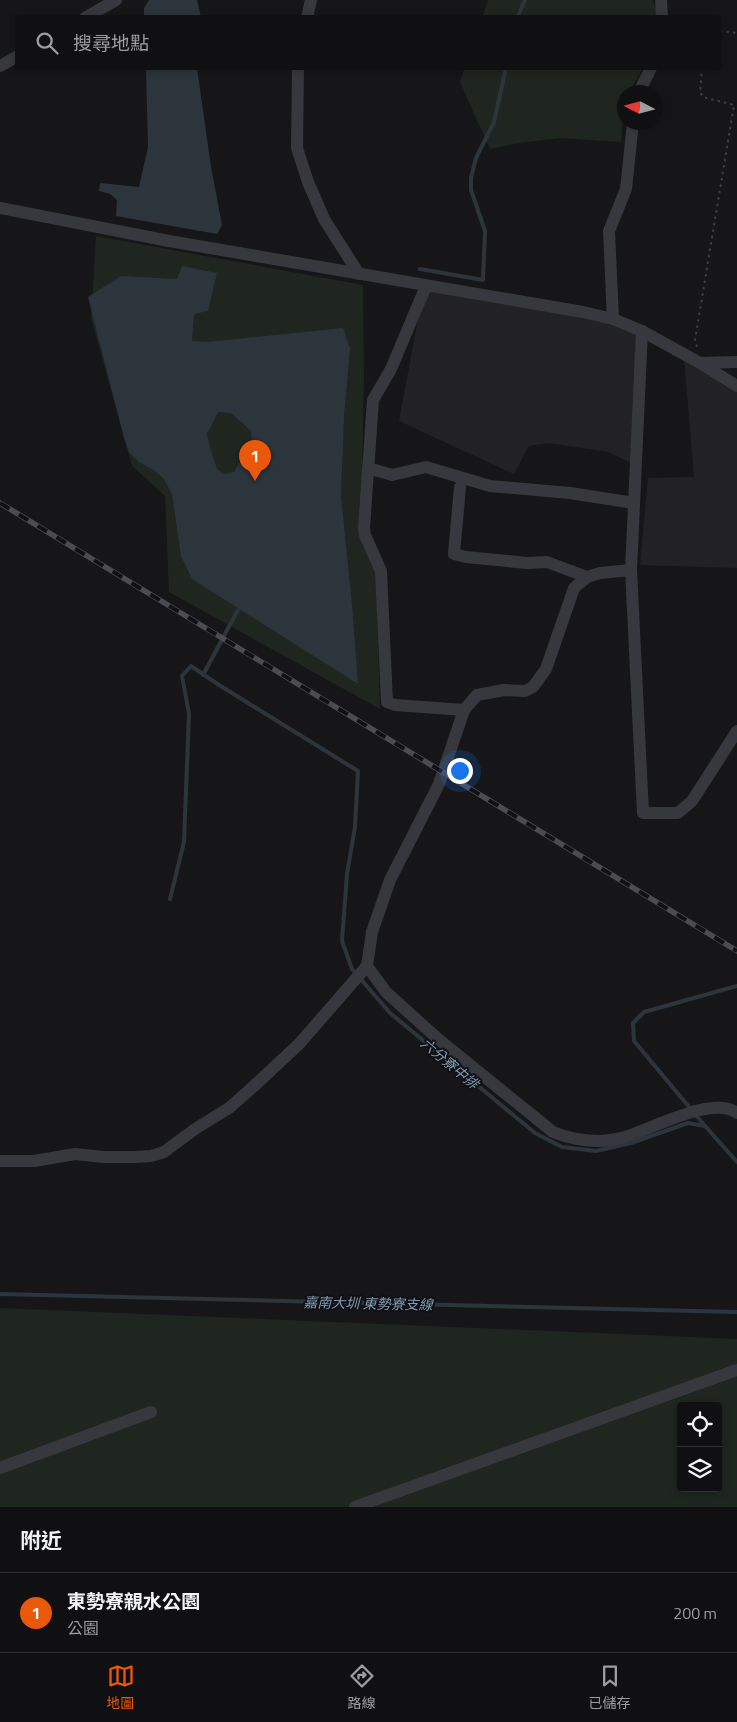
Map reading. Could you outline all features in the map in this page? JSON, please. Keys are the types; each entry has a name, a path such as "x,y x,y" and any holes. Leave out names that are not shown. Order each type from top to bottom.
{"street":[{"path":"90,15 116,0"},
{"path":"307,15 311,0"},
{"path":"660,0 662,15"},
{"path":"0,66 15,58"},
{"path":"298,70 297,148 308,182 324,219 359,274"},
{"path":"642,85 650,70"},
{"path":"613,319 609,231 626,189 632,130"},
{"path":"0,208 169,241 583,312 613,319 642,331 737,386"},
{"path":"426,286 391,369 373,400 365,535 381,572 388,702 395,705 464,710"},
{"path":"642,331 631,570 643,813 678,813 692,802 737,731"},
{"path":"700,363 737,362"},
{"path":"368,468 392,475 426,467 490,486 570,493 634,503"},
{"path":"460,487 454,554 466,557 527,563 547,562 587,577"},
{"path":"0,1161 34,1161 75,1154 104,1157 134,1157 151,1156 164,1152 195,1129 229,1108 299,1044 365,968 372,932 390,880 438,784 464,710 477,695 504,690 525,691 533,687 546,669 574,588 587,577 609,571 631,570"},
{"path":"365,968 386,992 438,1039 553,1132 567,1138 582,1140 620,1138 685,1114 718,1106 737,1113"},
{"path":"354,1507 737,1370"},
{"path":"0,1468 151,1412"}],"path":[{"path":"722,31 737,33"},
{"path":"700,363 695,340 734,106 704,97 700,92 702,70"}],"shaded area":[{"path":"149,0 197,0 201,15 144,15 144,8"},
{"path":"488,0 653,0 656,10 656,15 483,15"},
{"path":"146,70 197,70 211,167 222,225 217,234 116,216 117,200 110,194 99,191 100,183 139,187 148,147"},
{"path":"464,70 642,70 633,85 617,85 617,130 622,130 621,142 561,138 518,143 490,149 460,82"},
{"path":"96,236 363,285 364,377 361,531 376,572 380,709 169,592 165,496 132,466 91,318"},
{"path":"182,266 217,273 208,311 194,314 192,341 207,342 343,328 350,348 344,416 341,496 358,684 192,579 181,556 172,494 164,479 154,470 139,462 129,452 88,297 121,276 177,279","holes":["218,412 231,413 251,431 252,441 234,472 224,474 217,469 207,434"]},
{"path":"424,286 581,312 641,333 642,468 608,452 548,443 529,446 514,474 399,421"},
{"path":"684,357 737,390 737,568 640,565 648,478 694,477"},
{"path":"0,1308 737,1339 737,1507 0,1507"}],"waterway":[{"path":"518,15 525,0"},
{"path":"420,269 483,280 485,231 471,190 471,178 476,158 494,122 506,70"},
{"path":"203,675 239,608"},
{"name":"六分寮中排","path":"170,899 184,842 189,714 182,676 191,666 358,771 355,827 347,874 342,941 352,969 390,1013 535,1133 562,1147 596,1151 631,1143 688,1123 705,1126 737,1162"},
{"path":"705,1126 634,1041 633,1023 644,1012 737,986"},
{"name":"嘉南大圳 東勢寮支線","path":"0,1294 737,1312"}],"railway":[{"path":"0,503 737,951"}],"place":[{"name":"東勢寮親水公園","path":"255,481"}]}
